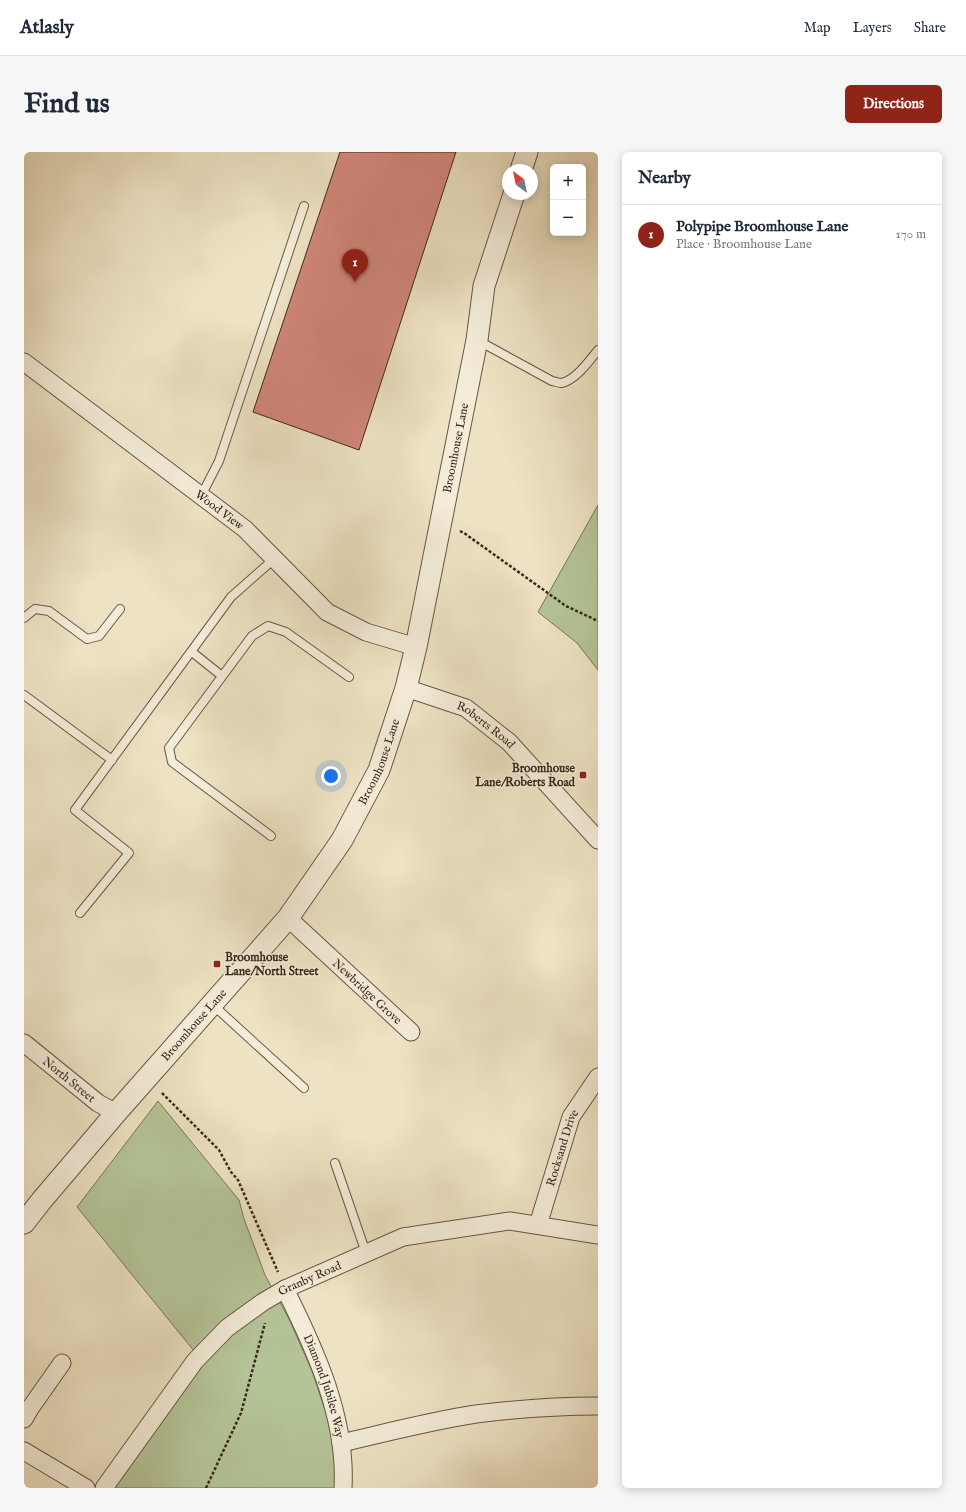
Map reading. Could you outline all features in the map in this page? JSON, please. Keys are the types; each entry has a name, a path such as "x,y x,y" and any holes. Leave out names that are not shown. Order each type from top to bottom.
{"street":[{"path":"523,164 527,152"},
{"name":"Broomhouse Lane","path":"24,1223 116,1113 213,1005 288,918 342,840 379,770 406,688 416,647 477,340 484,286 512,200"},
{"name":"Wood View","path":"24,363 245,529 327,612 366,632 416,647"},
{"name":"Roberts Road","path":"406,688 466,708 509,742 598,840"},
{"name":"Newbridge Grove","path":"288,918 411,1032"},
{"name":"North Street","path":"24,1043 98,1104 116,1113"},
{"name":"Rocksand Drive","path":"538,1225 571,1117 598,1076"},
{"name":"Granby Road","path":"104,1488 194,1361 227,1328 263,1302 285,1289 403,1237 510,1221 598,1234"},
{"name":"Diamond Jubilee Way","path":"285,1289 310,1342 333,1408 342,1457 342,1488"},
{"path":"24,1419 62,1363"},
{"path":"340,1443 440,1420 475,1414 540,1407 598,1406"},
{"path":"24,1451 86,1488"}],"lane":[{"path":"201,496 219,461 304,206"},
{"path":"477,340 552,381 561,383 570,379 587,365 598,350"},
{"path":"80,913 129,853 75,810 231,597 274,559"},
{"path":"24,618 35,609 49,611 87,639 99,636 120,609"},
{"path":"271,836 172,762 169,748 252,636 268,626 286,632 349,677"},
{"path":"192,652 222,676"},
{"path":"24,695 112,760"},
{"path":"213,1005 304,1088"},
{"path":"336,1164 366,1253"}],"path":[{"path":"441,523 464,533 566,606 598,621"},
{"path":"146,1079 219,1150 238,1180 285,1289"},
{"path":"206,1488 241,1413 267,1313 263,1302"}],"green space":[{"path":"598,505 598,670 577,643 538,612"},
{"path":"158,1101 239,1200 244,1219 265,1275 289,1319 312,1371 336,1443 335,1488 114,1488 203,1362 77,1207"}],"building":[{"path":"340,152 456,152 359,450 253,412"}],"place":[{"name":"Polypipe Broomhouse Lane","path":"355,282"},
{"name":"Broomhouse Lane/Roberts Road","path":"583,775"},
{"name":"Broomhouse Lane/North Street","path":"217,964"}]}
